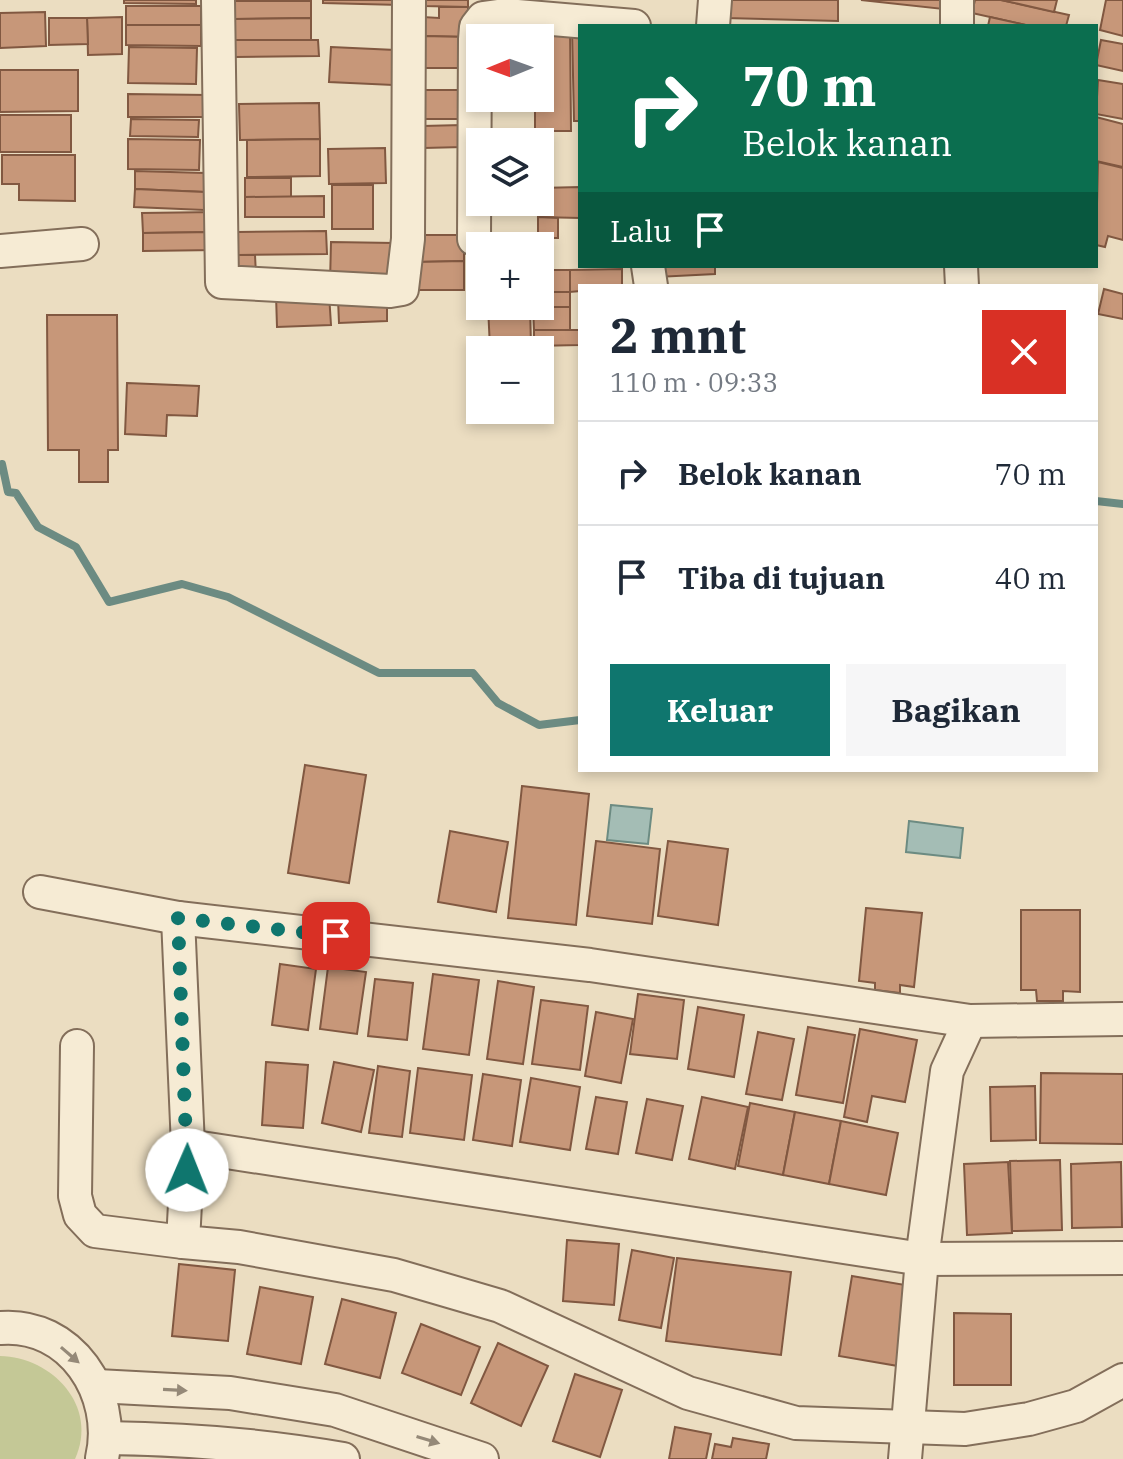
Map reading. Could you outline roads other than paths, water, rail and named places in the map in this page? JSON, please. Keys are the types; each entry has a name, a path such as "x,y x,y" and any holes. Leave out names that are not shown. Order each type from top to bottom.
{"street":[{"path":"218,0 222,282 390,291 402,289 408,239 409,0"},
{"path":"713,24 715,0"},
{"path":"957,0 957,24"},
{"path":"474,232 476,27 483,18 506,15 611,24"},
{"path":"0,251 82,244"},
{"path":"40,892 178,918 590,965 970,1021 1123,1019"},
{"path":"178,918 188,1146 183,1242"},
{"path":"924,1013 947,1071"},
{"path":"907,1443 922,1259 947,1071 970,1021"},
{"path":"77,1046 75,1196 80,1215 95,1231 239,1247 394,1275 485,1301 688,1393 796,1423 907,1443 965,1429 1029,1419 1076,1406 1123,1380"},
{"path":"188,1146 922,1259 1123,1258"},
{"path":"0,1328 42,1335 74,1355 97,1386 105,1411 104,1449 174,1439 285,1449 343,1459"},
{"path":"97,1386 230,1393 309,1404 482,1459"}],"water":[{"path":"611,805 652,809 648,844 607,840"},
{"path":"909,821 963,828 960,858 906,852"}],"waterway":[{"path":"2,464 8,492 16,493 38,527 76,547 109,602 182,584 228,597 379,673 473,673 498,703 539,725 578,720"},
{"path":"1098,501 1123,504"}]}
